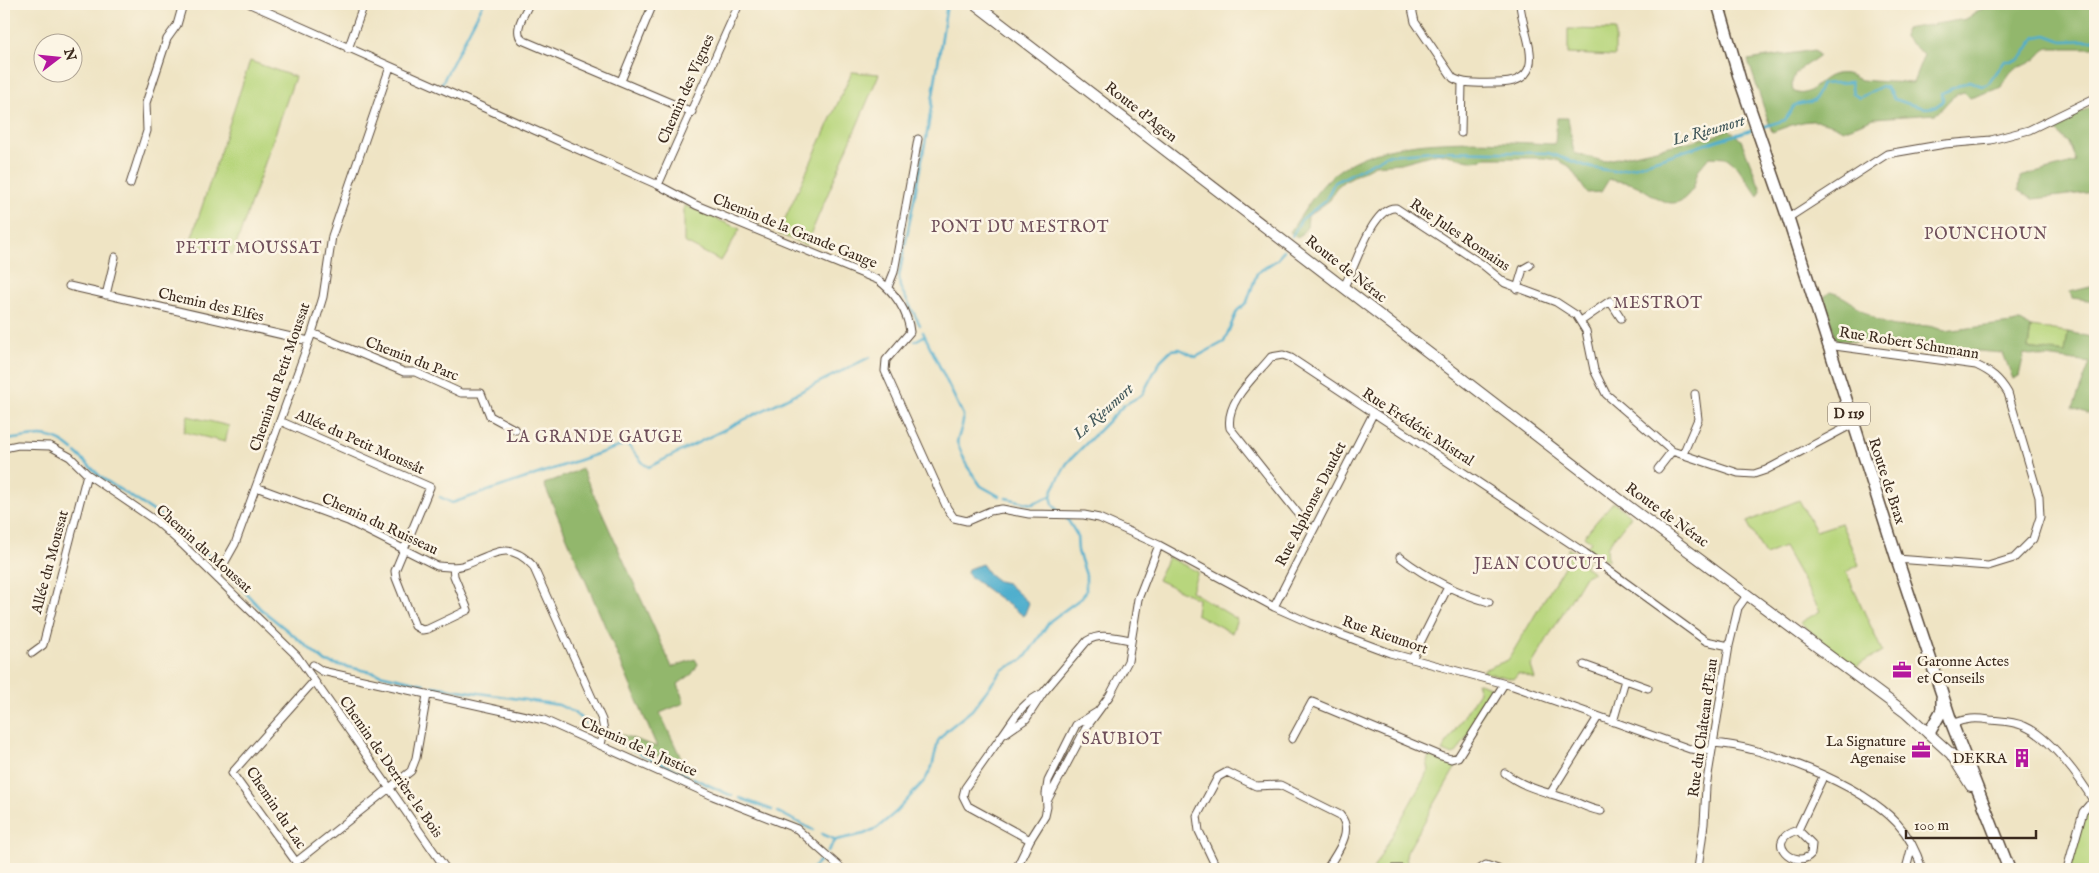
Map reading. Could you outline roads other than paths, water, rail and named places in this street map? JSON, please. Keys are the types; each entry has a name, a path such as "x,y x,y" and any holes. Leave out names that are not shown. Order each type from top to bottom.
{"main road":[{"name":"Route d'Agen","path":"975,4 1289,244"},
{"name":"Route de Brax","path":"1718,4 1754,122 1788,218 1827,345 1952,724"},
{"name":"Route de Nérac","path":"1289,244 1628,506 1930,732 1962,769 1995,837"},
{"name":"Route de Brax","path":"1930,732 1942,710 1941,691"},
{"path":"1930,732 1952,724"},
{"name":"D 119","path":"1952,724 1995,837"},
{"path":"1995,837 2008,869"}],"street":[{"path":"130,184 147,131 146,102 167,39 177,25 183,4"},
{"name":"Chemin de la Grande Gauge","path":"250,4 348,49 658,184 696,205 878,280 888,287 897,298 910,332 886,360 885,371 951,516 959,521 967,521 990,511 1002,509 1030,514 1062,515"},
{"path":"348,49 364,4"},
{"path":"529,4 518,28 519,36 522,40 692,112"},
{"path":"620,81 653,4"},
{"name":"Chemin des Vignes","path":"658,184 739,4"},
{"path":"1411,4 1415,22 1447,71 1462,82 1507,84 1524,75 1530,63 1531,46 1520,4"},
{"name":"Chemin du Petit Moussat","path":"216,576 232,551 312,333 323,297 332,236 390,67"},
{"path":"1461,133 1462,82"},
{"path":"1788,218 1887,154 1945,144 1991,140 2029,130 2095,98"},
{"path":"888,287 894,272 918,139"},
{"name":"Rue Jules Romains","path":"1344,286 1368,235 1384,212 1392,208 1400,210 1516,289 1556,302 1570,310 1581,321 1590,341 1597,378 1603,390 1613,402 1672,450 1738,472 1754,474 1766,470 1853,424"},
{"path":"106,295 115,257"},
{"name":"Rue Jules Romains","path":"1516,289 1523,268 1530,265"},
{"name":"Chemin des Elfes","path":"69,286 309,341"},
{"path":"1581,321 1610,301 1621,318"},
{"name":"Chemin du Parc","path":"312,333 404,372 415,372 461,393 481,393 490,416 516,430"},
{"name":"Rue Robert Schumann","path":"1827,345 1976,365 1991,372 2001,381 2008,393 2039,497 2040,517 2033,539 2014,558 1988,566 1897,559"},
{"name":"Rue Frédéric Mistral","path":"1312,531 1234,435 1229,420 1232,406 1271,357 1280,355 1291,358 1585,553 1706,641 1729,646"},
{"path":"1683,454 1698,419 1695,394"},
{"name":"Rue Alphonse Daudet","path":"1274,606 1373,414"},
{"name":"Allée du Petit Moussât","path":"280,422 430,487 404,549"},
{"name":"Chemin du Moussat","path":"4,448 18,445 50,446 70,457 87,474 156,521 287,645 314,681"},
{"path":"1658,469 1672,450"},
{"name":"Allée du Moussat","path":"32,652 42,645 87,474"},
{"name":"Chemin du Ruisseau","path":"256,487 348,521 437,566 454,567 464,565 492,552 505,550 516,553 533,566 602,720 604,730 601,745"},
{"name":"Rue Rieumort","path":"1062,515 1099,518 1159,545 1274,606 1324,628 1412,659 1504,684 1690,749 1711,751"},
{"path":"1047,801 1128,661 1138,599 1159,545"},
{"path":"404,549 395,571 396,578 415,626 422,630 468,610 454,576 454,567"},
{"path":"1400,557 1448,588 1489,602"},
{"path":"1412,659 1448,588"},
{"name":"Rue du Château d'Eau","path":"1698,869 1711,751 1729,646 1738,608 1748,594"},
{"path":"1004,734 1026,720 1043,693 1093,637 1102,636 1131,640"},
{"name":"Chemin de la Justice","path":"313,665 322,671 544,720 713,796 788,825 797,830 842,869"},
{"path":"1584,665 1648,688"},
{"path":"1612,722 1625,680"},
{"name":"Chemin de Derrière le Bois","path":"314,681 446,869"},
{"name":"Chemin du Lac","path":"314,681 232,774 296,862 388,788"},
{"path":"1292,739 1312,702 1441,756 1455,759 1504,684"},
{"path":"1030,840 968,806 963,796 965,788 1004,734 1019,709 1043,693"},
{"path":"388,788 411,771 414,765 427,695"},
{"path":"1016,869 1030,840 1045,816 1048,781 1076,725 1083,718 1097,712"},
{"path":"1550,794 1598,717"},
{"path":"1952,724 1974,718 2024,726 2037,734 2060,756 2085,787 2094,802 2083,812 2067,869"},
{"path":"1713,743 1752,749 1824,777 1864,798 1887,813 1907,835 1922,869"},
{"path":"1217,869 1199,831 1197,816 1218,777 1227,772 1256,786 1280,785 1340,815 1346,822 1345,836 1328,869"},
{"path":"1505,773 1520,785 1566,798 1585,809 1601,811"},
{"path":"1798,830 1812,844 1811,854 1804,860 1799,860 1785,852 1782,848 1782,839 1785,834 1798,830 1824,777"},
{"path":"1906,869 1912,846"},
{"path":"1480,869 1486,865 1498,869"},
{"path":"1393,869 1402,869"}],"water":[{"path":"982,564 989,574 998,581 1007,583 1029,603 1024,616 970,577 967,572 968,569"}],"waterway":[{"path":"441,85 483,4"},
{"path":"920,325 900,287 899,276 928,128 947,4"},
{"name":"Le Rieumort","path":"1759,128 1785,120 1795,105 1814,101 1822,84 1851,82 1853,93 1859,98 1882,86 1887,88 1894,99 1927,108 1939,105 1943,100 1942,93 1969,81 1982,86 1988,84 2005,61 2021,58 2036,37 2046,35 2062,41 2095,40"},
{"name":"Le Rieumort","path":"1292,236 1301,220 1326,200 1334,183 1387,155 1433,151 1548,153 1592,168 1614,171 1636,166 1754,129"},
{"name":"Le Rieumort","path":"1059,513 1053,504 1051,496 1067,463 1124,405 1142,395 1160,361 1171,350 1180,349 1196,357 1224,342 1237,311 1247,302 1257,273 1278,259 1284,250"},
{"path":"923,332 963,415 963,422 957,442 967,466 981,486 999,496"},
{"path":"915,341 924,336"},
{"path":"440,497 452,503 624,445 628,445 644,464 649,467 870,357"},
{"path":"4,440 32,436 48,437 64,443 73,450"},
{"path":"76,453 102,478 158,514 217,563"},
{"path":"1006,498 1032,504 1051,496"},
{"name":"Le Rieumort","path":"827,852 836,840 864,834 877,828 896,812 925,780 932,767 938,741 947,730 972,710 1002,670 1022,660 1027,655 1050,621 1080,599 1086,592 1086,575 1078,551 1077,535 1066,517"},
{"path":"227,573 261,609 326,662 424,684"},
{"path":"432,686 559,705 573,712 599,733"},
{"path":"610,739 688,776"},
{"path":"693,778 732,796"},
{"path":"740,798 772,810"},
{"path":"778,812 813,830"},
{"path":"822,834 836,840"},
{"name":"Le Rieumort","path":"812,869 824,856"}],"place":[{"name":"Garonne Actes et Conseils","path":"1902,670"},
{"name":"La Signature Agenaise","path":"1921,750"},
{"name":"DEKRA","path":"2022,758"}],"district":[{"name":"PONT DU MESTROT","path":"1020,228"},
{"name":"POUNCHOUN","path":"1986,235"},
{"name":"PETIT MOUSSAT","path":"249,249"},
{"name":"MESTROT","path":"1658,304"},
{"name":"LA GRANDE GAUGE","path":"595,438"},
{"name":"JEAN COUCUT","path":"1540,565"},
{"name":"SAUBIOT","path":"1122,740"}]}
